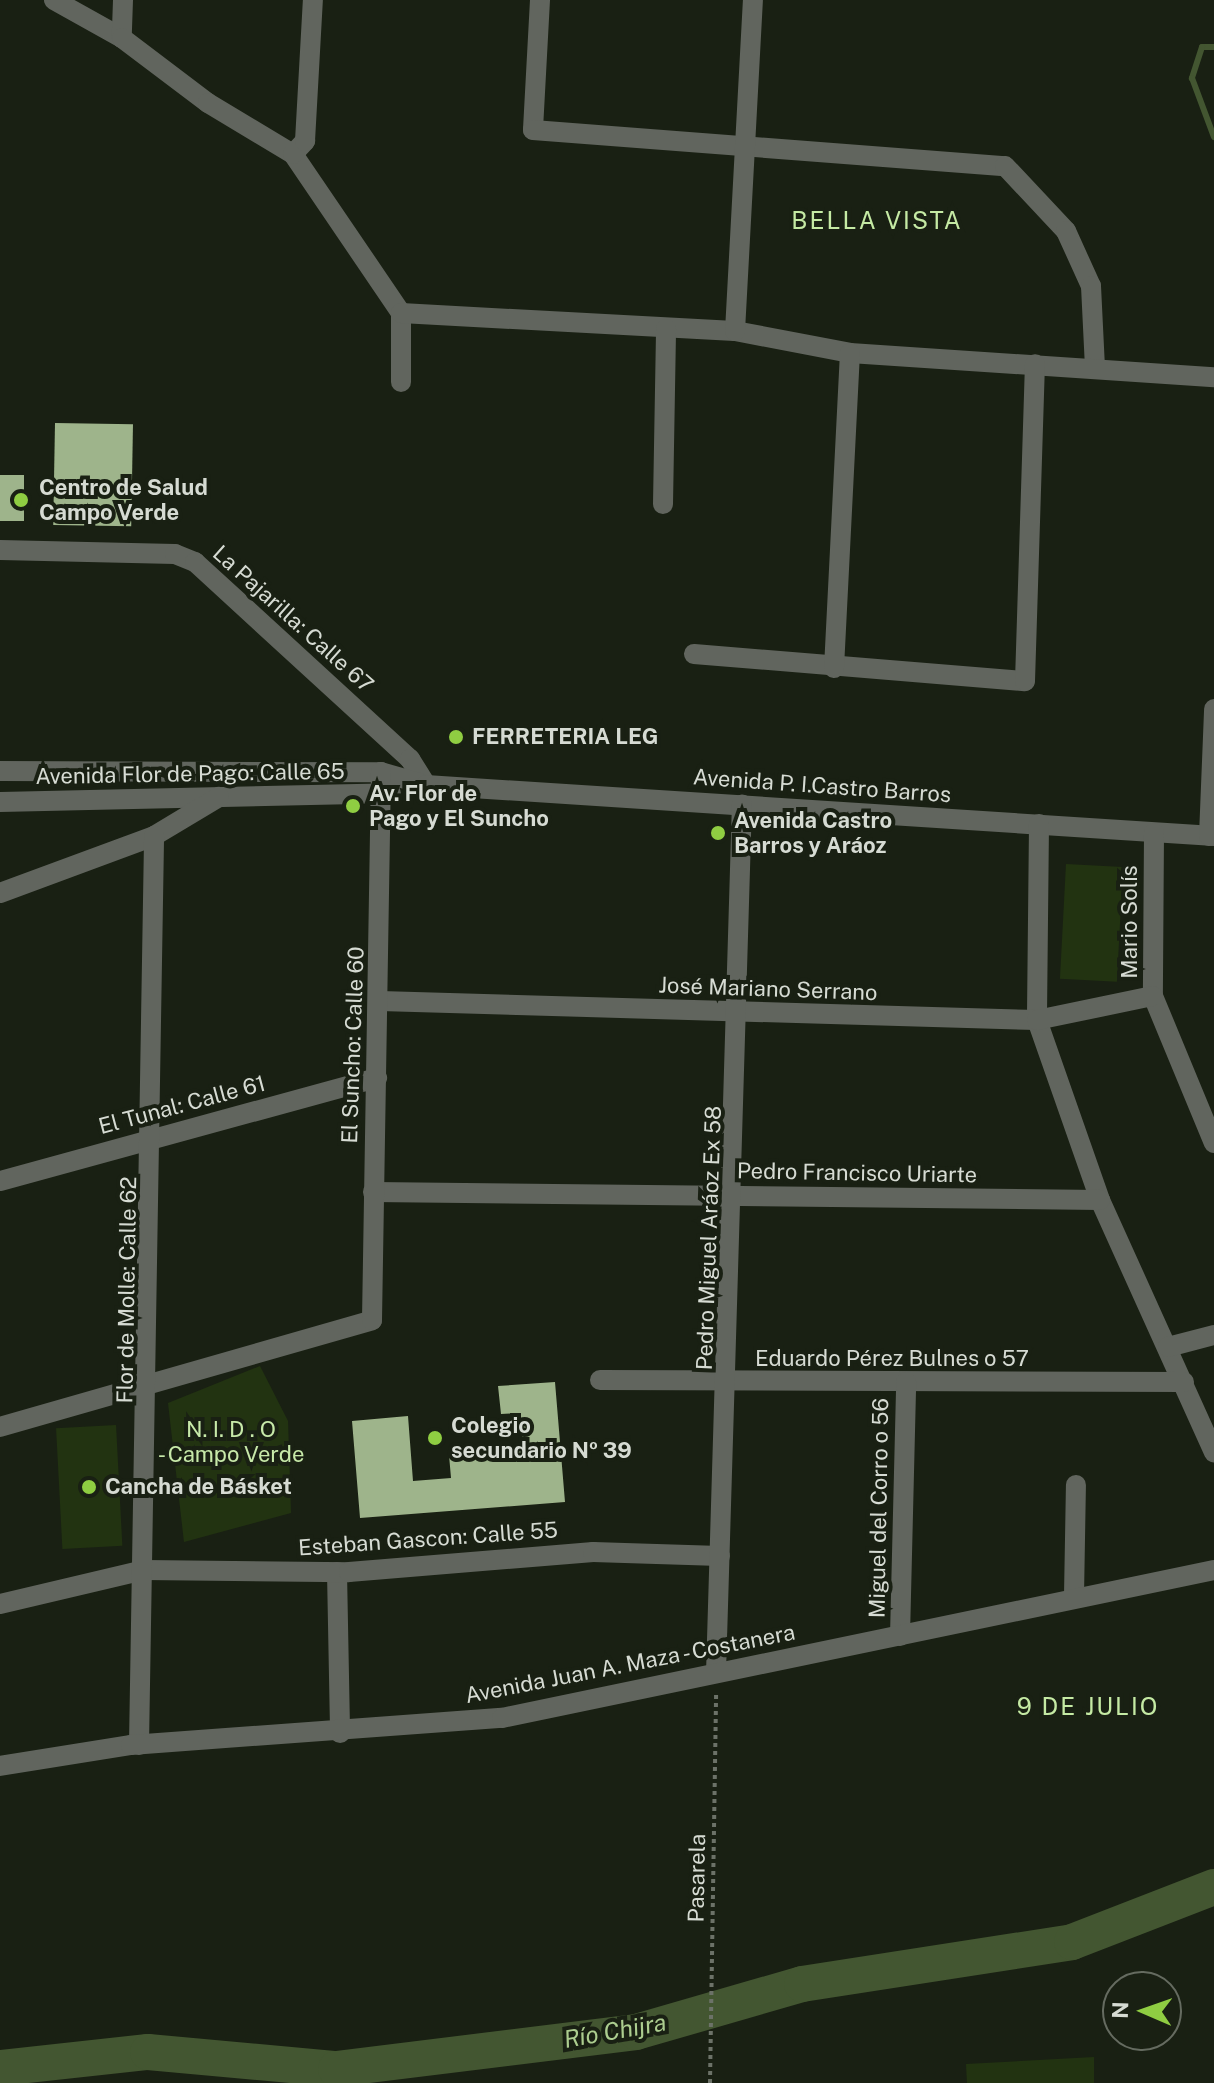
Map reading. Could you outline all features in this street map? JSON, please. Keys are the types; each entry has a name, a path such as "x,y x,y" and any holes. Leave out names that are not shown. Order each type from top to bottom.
{"street":[{"path":"54,0 122,38 208,103 293,154 401,313 401,382"},
{"path":"122,38 123,0"},
{"path":"293,154 305,141 313,0"},
{"path":"540,0 533,130 740,141 1005,166 1073,245 1091,286 1095,367"},
{"path":"735,331 740,141 753,0"},
{"path":"401,313 735,331 850,353 1214,377"},
{"path":"663,504 666,329"},
{"path":"834,668 850,353"},
{"path":"694,654 834,668 1025,681 1035,364"},
{"name":"La Pajarilla: Calle 67","path":"0,550 175,554 195,562 410,759 426,785"},
{"path":"1212,836 1214,709"},
{"name":"Avenida Flor de Pago: Calle 65","path":"0,771 381,772"},
{"name":"Avenida P. I.Castro Barros","path":"381,772 426,785 1212,836"},
{"name":"El Suncho: Calle 60","path":"151,1388 372,1320 380,1001 381,772"},
{"name":"Avenida P. I.Castro Barros","path":"381,795 426,785"},
{"path":"0,893 154,836 221,795"},
{"name":"Avenida Flor de Pago: Calle 65","path":"0,802 221,795 381,795"},
{"name":"Pedro Miguel Aráoz Ex 58","path":"716,1673 740,1013 742,804"},
{"path":"1039,824 1037,1020 1100,1200 1214,1452"},
{"name":"Mario Solís","path":"1154,833 1153,996 1214,1143"},
{"name":"Flor de Molle: Calle 62","path":"139,1745 151,1388 154,836"},
{"name":"José Mariano Serrano","path":"380,1001 1037,1020 1153,996"},
{"name":"El Tunal: Calle 61","path":"0,1181 377,1078"},
{"name":"Pedro Francisco Uriarte","path":"373,1192 1100,1200"},
{"path":"1168,1347 1214,1335"},
{"name":"Eduardo Pérez Bulnes o 57","path":"600,1380 728,1384 1184,1382"},
{"name":"Miguel del Corro o 56","path":"900,1636 906,1382"},
{"path":"0,1427 151,1388"},
{"path":"1074,1596 1076,1485"},
{"name":"Esteban Gascon: Calle 55","path":"0,1604 144,1570 337,1572 593,1552 720,1556"},
{"name":"Avenida Juan A. Maza - Costanera","path":"0,1766 139,1745 340,1733 502,1718 900,1636 1074,1596 1214,1570"},
{"path":"337,1572 340,1733"}],"path":[{"name":"Pasarela","path":"710,2083 716,1673"}],"green space":[{"path":"1066,864 1123,867 1117,982 1060,979"},
{"name":"N. I. D . O - Campo Verde","path":"260,1366 288,1421 291,1513 184,1542 168,1403"},
{"name":"Cancha de Básket","path":"116,1425 122,1546 62,1549 56,1428"},
{"path":"1094,2057 1094,2083 967,2083 966,2064"}],"building":[{"path":"55,423 133,424 131,526 53,525"},
{"path":"0,475 24,475 24,521 0,521"},
{"path":"555,1382 565,1502 360,1518 352,1421 408,1416 413,1481 451,1478 449,1455 523,1447 520,1413 501,1414 498,1386"}],"waterway":[{"path":"1214,47 1202,47 1192,78 1214,137"},
{"name":"Río Chijra","path":"0,2068 148,2052 336,2069 636,2032 802,1984 1072,1942 1214,1887"}],"place":[{"name":"Centro de Salud Campo Verde","path":"21,500"},
{"name":"FERRETERIA LEG","path":"456,737"},
{"name":"Av. Flor de Pago y El Suncho","path":"353,806"},
{"name":"Avenida Castro Barros y Aráoz","path":"718,833"},
{"name":"Colegio secundario Nº 39","path":"435,1438"},
{"name":"Cancha de Básket","path":"89,1487"}],"district":[{"name":"BELLA VISTA","path":"877,221"},
{"name":"9 DE JULIO","path":"1088,1707"}]}
